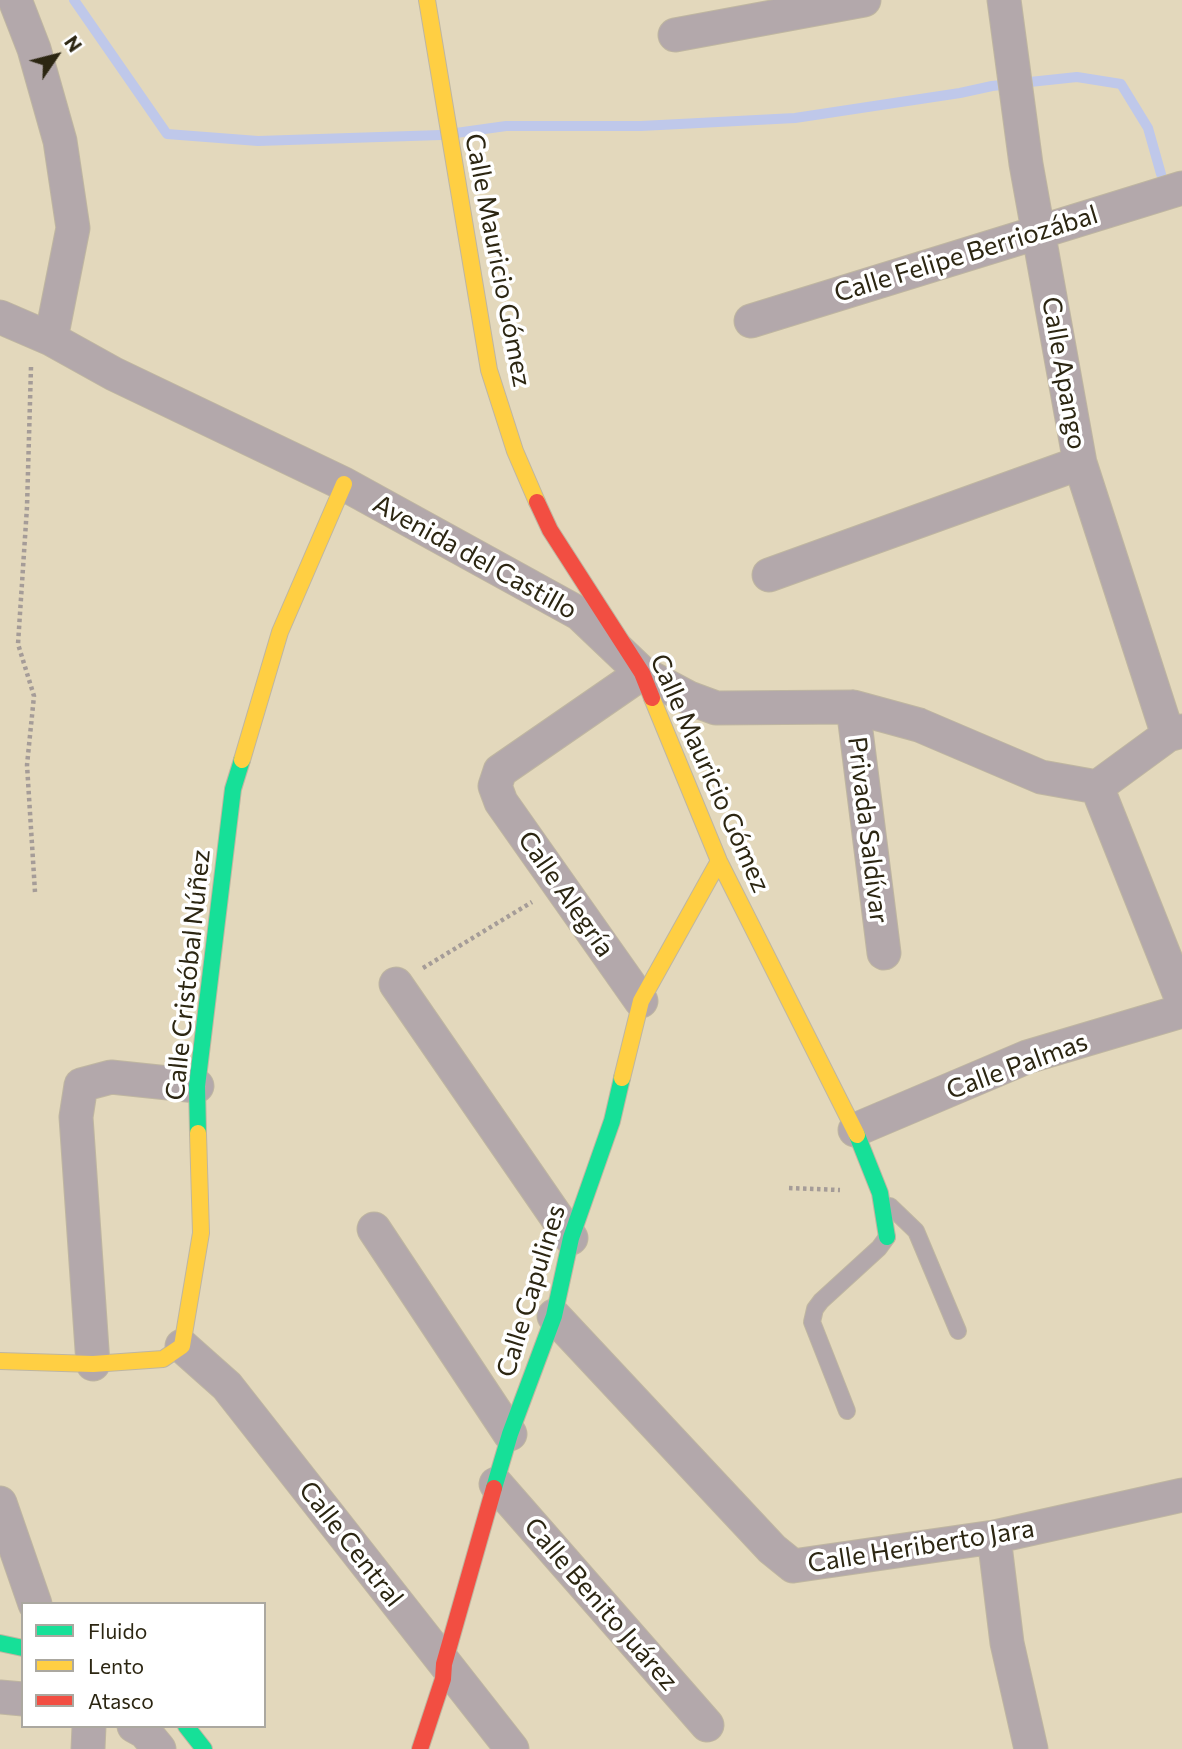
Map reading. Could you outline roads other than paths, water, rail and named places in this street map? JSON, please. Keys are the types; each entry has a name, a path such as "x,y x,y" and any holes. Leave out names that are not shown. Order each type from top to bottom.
{"street":[{"path":"15,0 34,49 60,141 73,228 41,335"},
{"name":"Calle Mauricio Gómez","path":"427,0 489,370 515,451 550,530 642,673 719,861 855,1130 880,1195 887,1237"},
{"path":"674,35 864,0"},
{"name":"Calle Apango","path":"1004,0 1026,164 1080,463 1175,733"},
{"name":"Calle Felipe Berriozábal","path":"751,321 1039,231 1178,195"},
{"name":"Avenida del Castillo","path":"0,317 344,484 580,614 642,673 689,698 716,708 853,707 919,725 1041,777 1097,787"},
{"path":"768,575 1080,463"},
{"name":"Calle Cristóbal Núñez","path":"182,1346 201,1233 197,1086 233,789 280,632 344,484"},
{"name":"Calle Alegría","path":"641,1001 501,802 495,786 500,771 642,673"},
{"name":"Privada Saldívar","path":"853,707 884,953"},
{"path":"1175,733 1097,787 1182,1000"},
{"name":"Calle Capulines","path":"420,1749 443,1679 444,1664 510,1434 554,1316 571,1238 612,1121 641,1001 719,861"},
{"path":"396,984 571,1238"},
{"name":"Calle Palmas","path":"855,1130 1027,1057 1182,1011"},
{"path":"93,1364 76,1117 81,1085 111,1077 197,1086"},
{"path":"373,1229 510,1434"},
{"name":"Calle Heriberto Jara","path":"554,1316 772,1549 793,1566 994,1537 1182,1495"},
{"path":"0,1361 93,1364 163,1359 182,1346"},
{"name":"Calle Central","path":"182,1346 227,1386 512,1749"},
{"name":"Calle Benito Juárez","path":"496,1484 707,1725"},
{"path":"0,1503 35,1602"},
{"path":"994,1537 1007,1643 1031,1749"},
{"path":"0,1643 21,1648"},
{"path":"0,1697 21,1699"},
{"path":"89,1728 89,1749"},
{"path":"138,1728 145,1732 159,1749"},
{"path":"188,1728 204,1749"}],"lane":[{"path":"880,1195 916,1231 958,1331"},
{"name":"Calle Mauricio Gómez","path":"847,1411 812,1322 815,1309 821,1301 880,1248 887,1237"}],"waterway":[{"path":"74,0 167,134 258,141 441,135"},
{"path":"456,133 506,126 641,126 795,118 992,86 1077,77 1121,84 1148,128 1161,174"}]}
